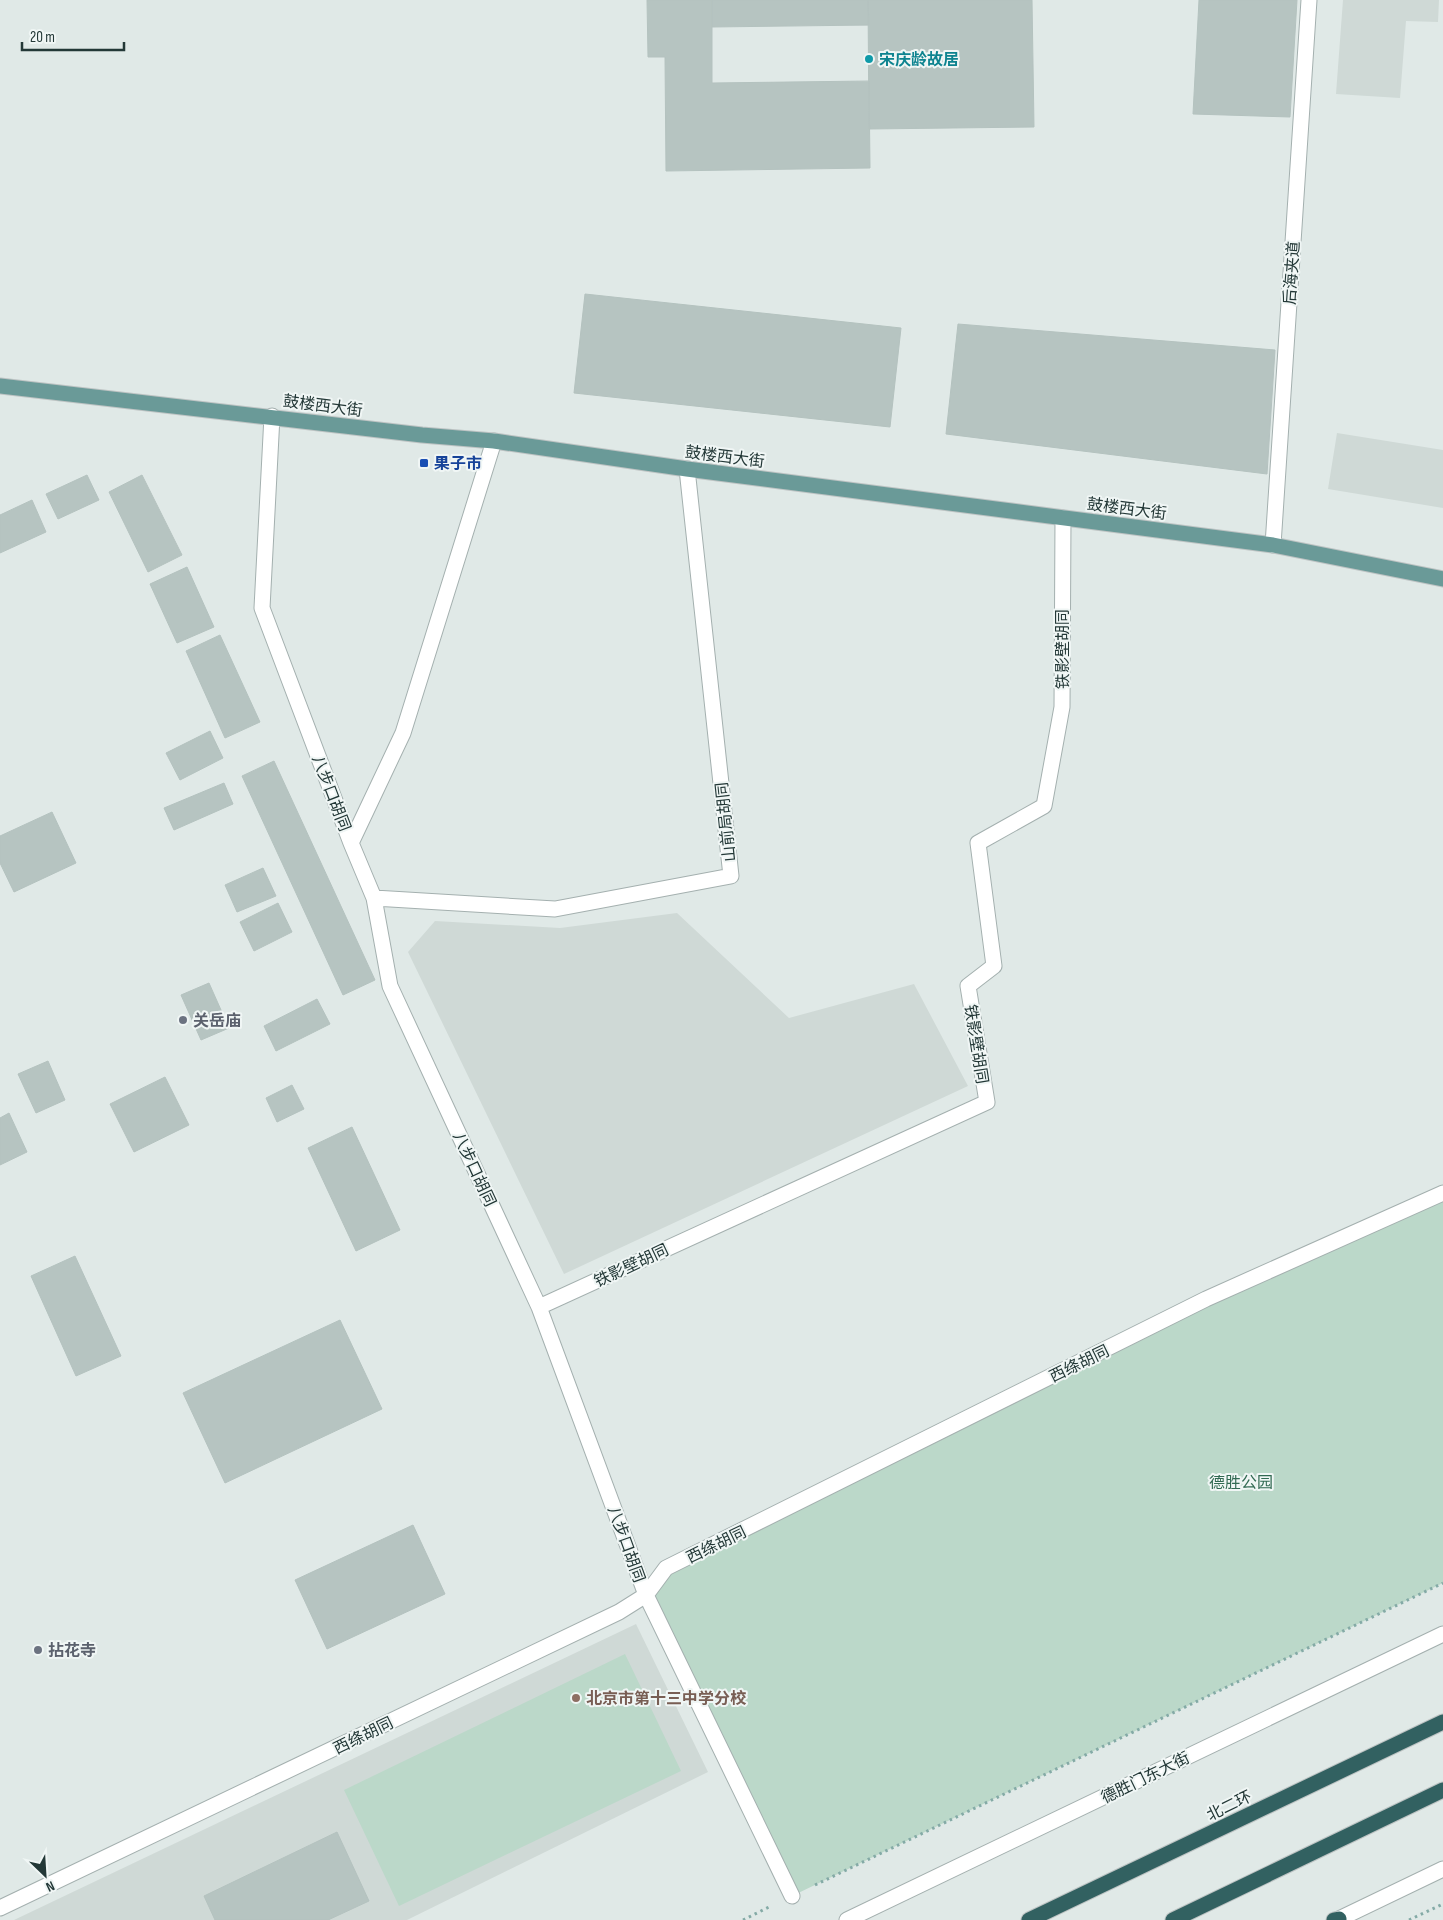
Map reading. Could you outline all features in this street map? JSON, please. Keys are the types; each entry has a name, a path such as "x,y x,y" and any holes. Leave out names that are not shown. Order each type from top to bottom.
{"highway":[{"name":"北二环","path":"1029,1920 1443,1722"},
{"path":"1174,1920 1443,1790"}],"main road":[{"name":"鼓楼西大街","path":"0,386 272,416 422,435 494,441 687,469 1273,545 1443,579"}],"street":[{"name":"后海夹道","path":"1273,545 1310,0"},
{"name":"八步口胡同","path":"272,416 262,608 350,843 374,898 390,986 539,1307 646,1595 792,1896"},
{"path":"350,843 403,733 494,441"},
{"name":"山前局胡同","path":"374,898 555,909 731,876 687,469"},
{"name":"铁影壁胡同","path":"539,1307 986,1102 968,986 994,966 978,843 1044,806 1062,707 1063,518"},
{"name":"西绦胡同","path":"0,1908 610,1616 646,1595 666,1568 1206,1300 1443,1193"},
{"name":"德胜门东大街","path":"847,1920 1443,1634"},
{"path":"1336,1920 1443,1869"}],"path":[{"path":"743,1920 1443,1583"},
{"path":"1408,1920 1443,1904"}],"shaded area":[{"path":"1343,0 1439,0 1438,22 1406,21 1400,98 1336,94"},
{"path":"1337,433 1443,450 1443,508 1328,489"},
{"path":"677,913 789,1018 914,984 968,1086 564,1274 408,952 435,921 560,928"},
{"name":"北京市第十三中学分校","path":"636,1624 708,1772 407,1920 14,1920"}],"green space":[{"name":"德胜公园","path":"1443,1193 1443,1583 792,1896 646,1595 666,1568 1206,1299"},
{"path":"625,1654 681,1771 399,1906 344,1790"}],"building":[{"path":"647,0 712,0 712,83 869,81 870,168 666,171 665,57 648,57"},
{"path":"712,0 868,0 869,25 712,27"},
{"path":"868,0 1032,0 1034,127 869,129"},
{"path":"1199,0 1297,0 1290,117 1193,114"},
{"path":"585,294 901,328 890,427 574,393"},
{"path":"958,324 1275,350 1267,474 946,434"},
{"path":"87,475 99,500 58,519 46,494"},
{"path":"142,475 182,555 148,572 109,492"},
{"path":"32,500 46,532 0,553 0,515"},
{"path":"187,567 214,627 177,643 150,584"},
{"path":"220,635 260,722 225,738 186,651"},
{"path":"210,731 223,758 180,780 166,753"},
{"path":"274,761 375,980 343,995 242,776"},
{"path":"224,783 233,804 174,830 164,808"},
{"path":"52,812 76,863 14,892 0,863 0,836"},
{"path":"263,868 276,896 237,912 225,885"},
{"path":"278,903 292,932 254,951 240,922"},
{"path":"209,983 229,1028 201,1040 181,995"},
{"path":"317,999 330,1024 276,1051 264,1026"},
{"path":"48,1061 65,1100 36,1113 18,1074"},
{"path":"165,1077 189,1125 134,1152 110,1104"},
{"path":"292,1085 304,1109 277,1122 266,1098"},
{"path":"9,1113 27,1152 0,1165 0,1118"},
{"path":"352,1127 400,1230 356,1251 308,1148"},
{"path":"75,1256 121,1356 76,1376 31,1276"},
{"path":"340,1320 382,1409 225,1483 183,1393"},
{"path":"413,1525 445,1594 327,1649 295,1580"},
{"path":"337,1832 369,1901 328,1920 215,1920 204,1896"}],"place":[{"name":"宋庆龄故居","path":"869,59"},
{"name":"果子市","path":"424,463"},
{"name":"关岳庙","path":"183,1020"},
{"name":"拈花寺","path":"38,1650"},
{"name":"北京市第十三中学分校","path":"576,1698"}]}
